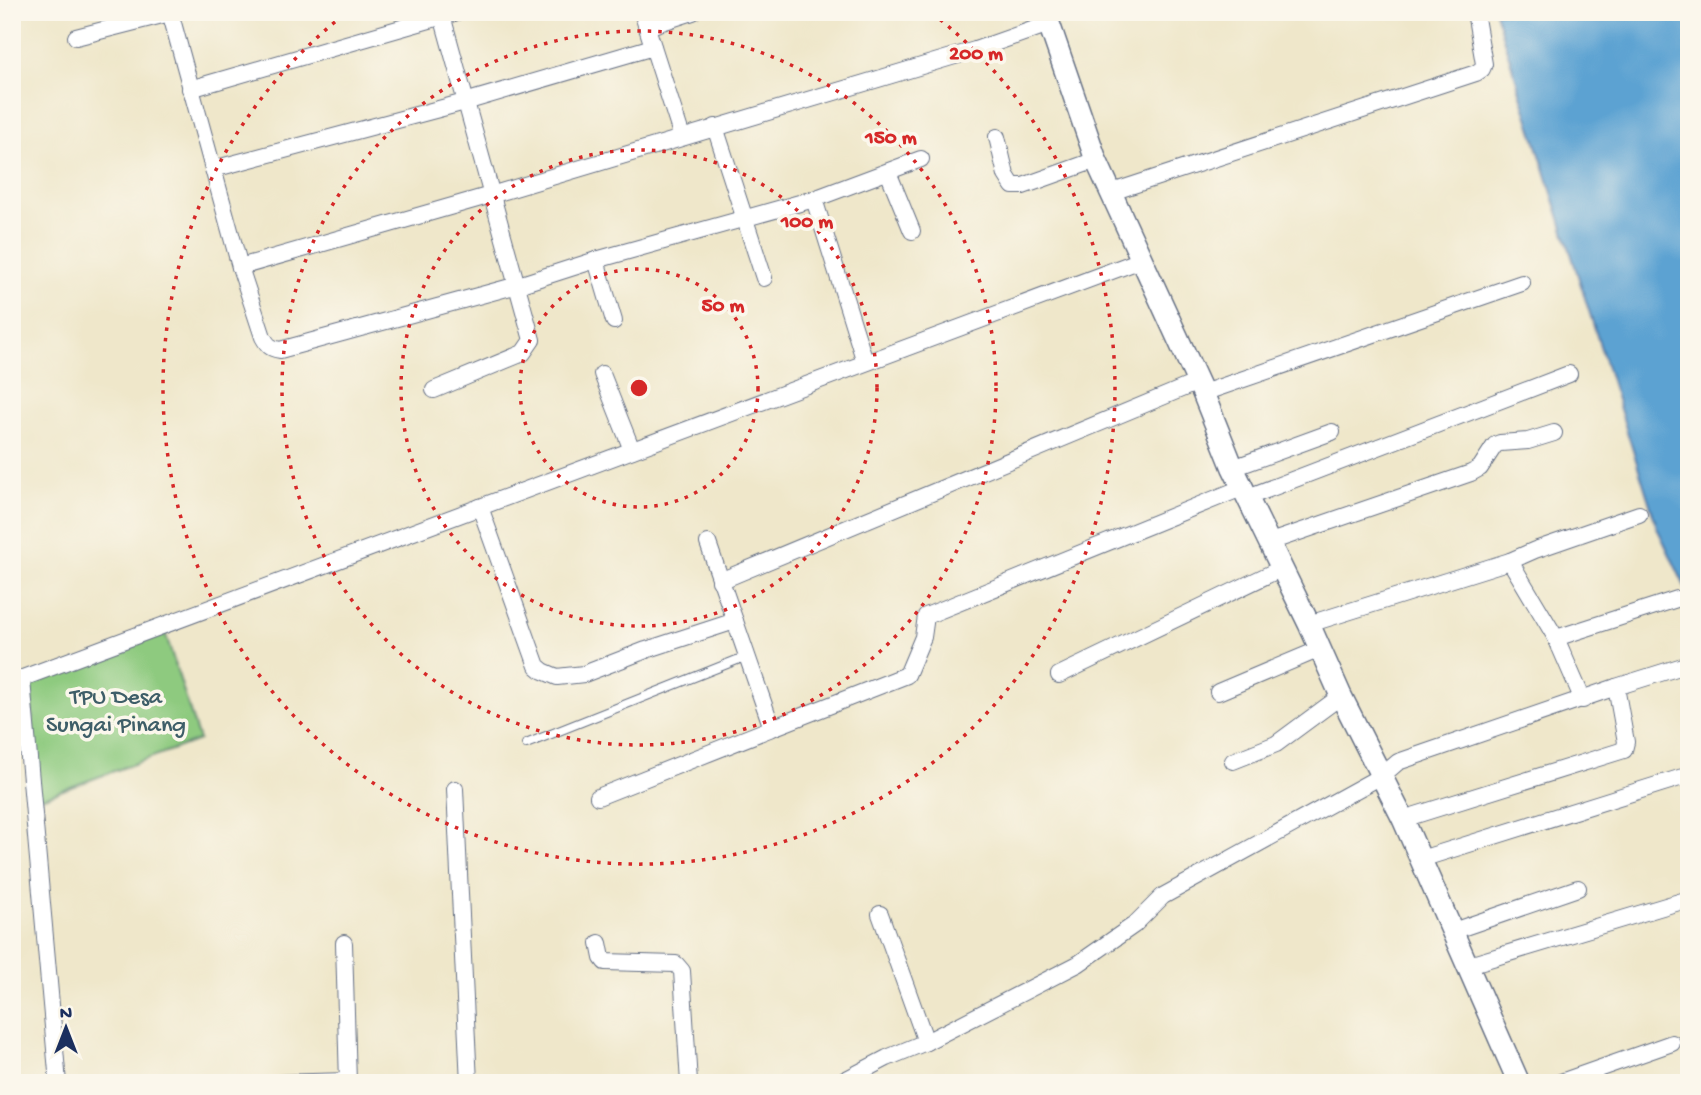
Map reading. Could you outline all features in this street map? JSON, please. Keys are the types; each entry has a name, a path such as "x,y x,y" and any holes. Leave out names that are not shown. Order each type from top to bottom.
{"main road":[{"path":"1047,18 1096,160 1200,388 1233,468 1341,696 1383,775 1519,1083"}],"street":[{"path":"682,137 644,20 693,12"},
{"path":"1112,192 1476,73 1484,64 1475,12"},
{"path":"76,37 171,13 240,267 263,337 267,345 280,350 518,285 596,260 814,199 921,159"},
{"path":"190,89 447,14 465,102 532,335 523,353 434,390"},
{"path":"240,267 975,50 1047,18"},
{"path":"213,169 465,102 653,47"},
{"path":"715,127 764,278"},
{"path":"997,137 1006,175 1013,186 1023,186 1096,160"},
{"path":"888,172 912,231"},
{"path":"814,199 865,362"},
{"path":"596,260 614,321"},
{"path":"58,1083 17,681 1141,260"},
{"path":"720,581 1200,388 1522,283"},
{"path":"602,374 632,450"},
{"path":"598,797 907,675 923,637 926,616 1246,492 1569,374"},
{"path":"1233,468 1332,432"},
{"path":"1270,542 1471,473 1480,468 1494,445 1528,442 1554,433"},
{"path":"480,507 537,666 542,671 556,677 583,674 735,621"},
{"path":"1309,624 1510,561 1639,514"},
{"path":"708,543 772,728"},
{"path":"1510,561 1556,638 1583,700"},
{"path":"1059,675 1282,568"},
{"path":"1556,638 1677,599"},
{"path":"1218,692 1320,649"},
{"path":"839,1083 1079,964 1134,925 1163,897 1383,775 1398,762 1689,664"},
{"path":"1403,819 1624,750 1626,742 1616,687"},
{"path":"1233,761 1276,744 1341,696"},
{"path":"1421,859 1689,775"},
{"path":"455,789 469,1083"},
{"path":"1453,931 1578,888"},
{"path":"1469,965 1689,899"},
{"path":"880,914 926,1042"},
{"path":"278,1083 348,1082 344,943"},
{"path":"599,943 602,958 606,962 676,964 682,971 689,1083"},
{"path":"1558,1083 1672,1042"}],"lane":[{"path":"526,744 747,656"}],"green space":[{"name":"TPU Desa Sungai Pinang","path":"164,629 199,740 38,799 30,681"}],"water":[{"path":"1495,12 1689,12 1689,595 1658,530"}]}
